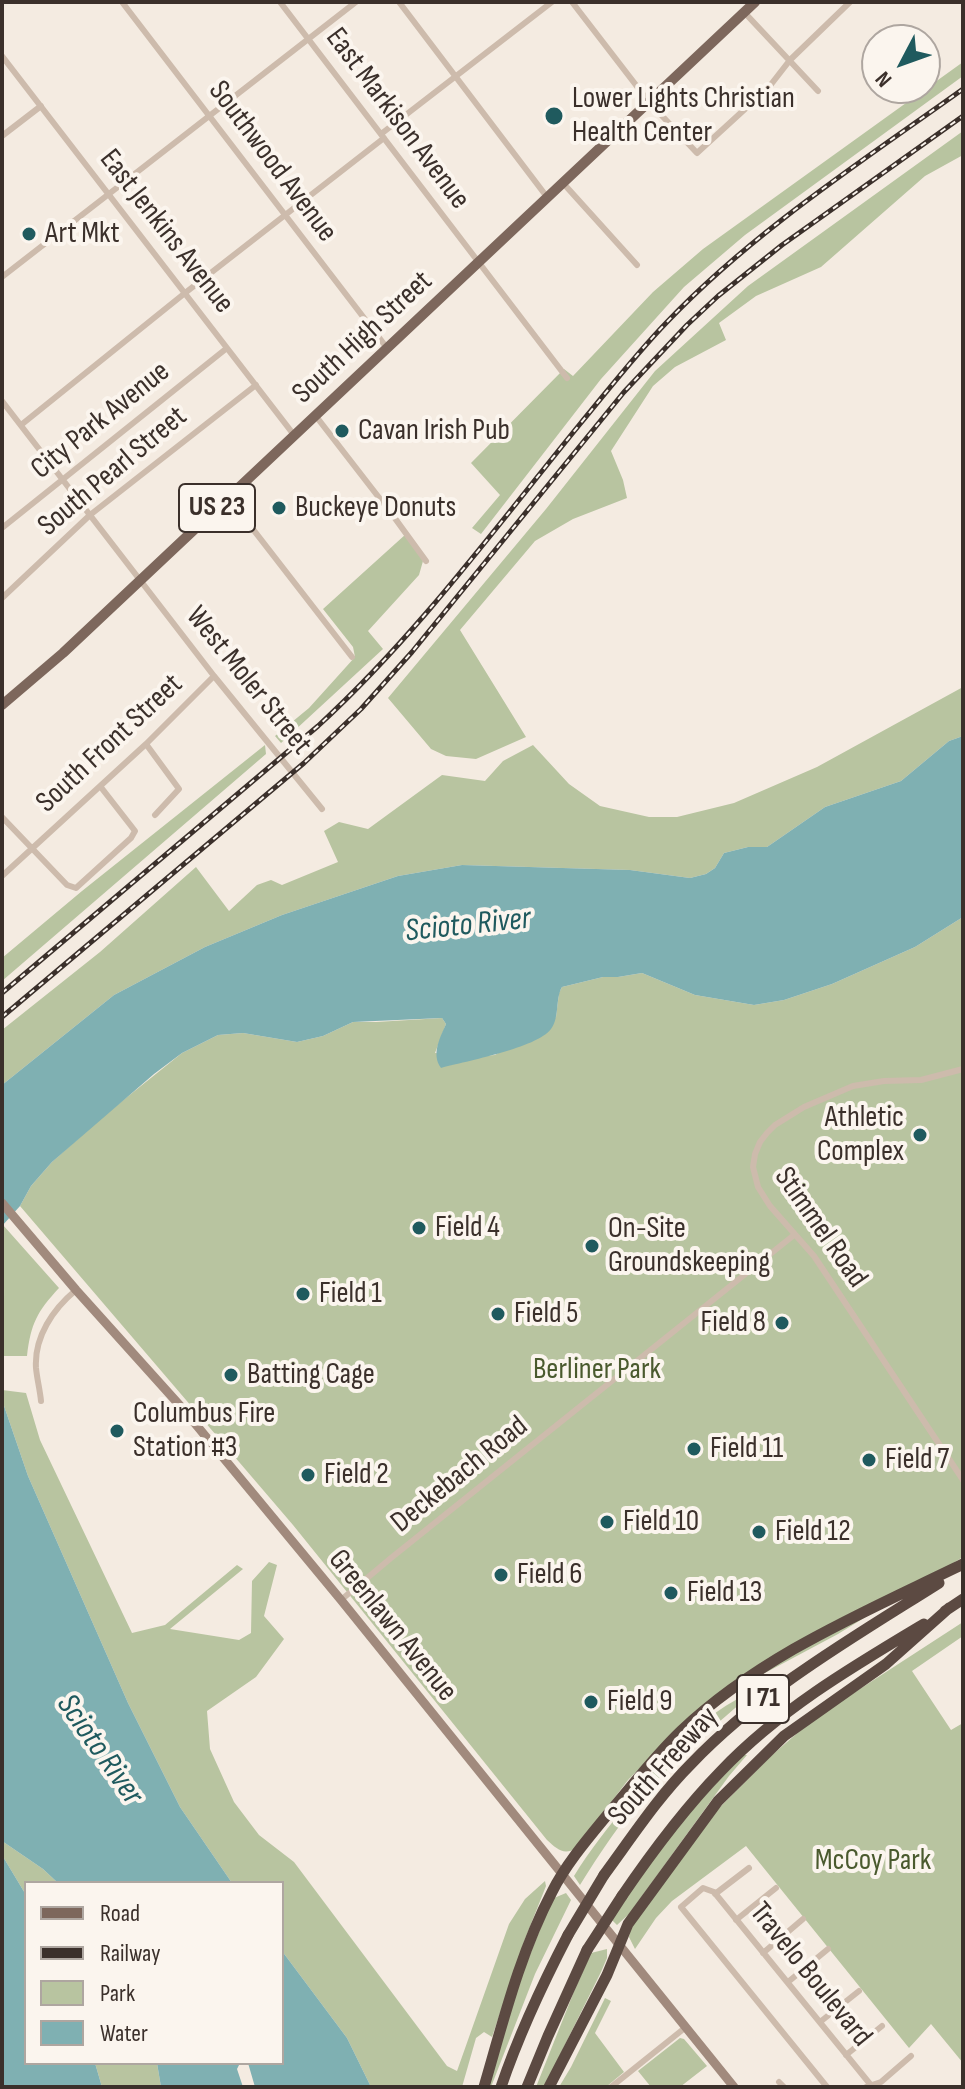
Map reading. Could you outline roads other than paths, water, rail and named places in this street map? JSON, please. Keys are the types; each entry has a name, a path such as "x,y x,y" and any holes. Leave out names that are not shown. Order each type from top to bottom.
{"highway":[{"path":"484,2087 528,1947 550,1895 562,1874 647,1767 712,1704 778,1658 963,1566"},
{"name":"South Freeway","path":"501,2087 540,1989 568,1935 604,1875 653,1808 690,1765 774,1689 963,1566"},
{"name":"South Freeway","path":"527,2087 587,1950 655,1849 691,1804 759,1736 835,1677 963,1599"},
{"path":"549,2087 628,1924 718,1801 784,1736 886,1664 949,1608"}],"main road":[{"name":"South High Street","path":"2,705 63,653 755,2"},
{"name":"Greenlawn Avenue","path":"2,1203 183,1409 734,2087"}],"street":[{"name":"Southwood Avenue","path":"122,2 387,348"},
{"name":"East Markison Avenue","path":"280,2 567,378"},
{"path":"2,277 356,2"},
{"path":"399,2 548,198"},
{"path":"21,425 552,2"},
{"path":"572,2 649,102 697,153 769,87 790,60 850,2"},
{"path":"744,12 818,91"},
{"name":"East Jenkins Avenue","path":"2,56 294,435"},
{"path":"2,136 41,106"},
{"path":"563,183 637,265"},
{"name":"City Park Avenue","path":"2,528 227,348"},
{"name":"South Pearl Street","path":"2,598 90,515 256,385"},
{"name":"West Moler Street","path":"2,401 214,676 322,809"},
{"path":"315,415 426,561"},
{"path":"228,497 352,657"},
{"name":"South Front Street","path":"2,876 146,744 214,676"},
{"path":"146,744 179,789 155,815"},
{"path":"2,817 67,885 76,888 134,834 134,829 100,786"},
{"name":"Stimmel Road","path":"963,1069 921,1080 853,1086 804,1107 775,1125 760,1142 753,1167 758,1187 770,1206 814,1256 963,1480"},
{"name":"Deckebach Road","path":"341,1600 794,1235"},
{"path":"41,1401 36,1367 41,1340 59,1306 76,1290"},
{"path":"749,1868 715,1894 703,1888 681,1907 827,2087"},
{"path":"736,1920 776,1888"},
{"name":"Travelo Boulevard","path":"715,1894 868,2086"},
{"path":"763,1953 803,1919"},
{"path":"788,1982 828,1949"},
{"path":"820,2022 859,1991"},
{"path":"846,2055 882,2026"},
{"path":"611,2087 686,2027"},
{"path":"868,2086 881,2082 911,2056"}],"water":[{"name":"Scioto River","path":"963,736 963,917 915,947 832,984 784,1000 754,1005 695,995 642,973 603,977 562,987 554,1024 543,1036 517,1048 441,1068 437,1052 446,1024 442,1018 353,1022 323,1036 297,1042 243,1033 218,1035 182,1053 154,1074 52,1162 2,1226 2,1085 114,995 205,947 282,915 398,876 462,865 630,870 690,878 706,874 715,868 724,853 748,847 767,847 825,807 901,781 949,741"},
{"name":"Scioto River","path":"2,1400 28,1476 128,1703 180,1807 231,1881 56,1881 2,1841"},
{"path":"2,1855 24,1892 24,2065 96,2065 102,2087 2,2087"},
{"path":"284,1954 347,2038 371,2087 255,2087 249,2065 284,2065"},
{"path":"157,2065 239,2065 237,2069 243,2087 161,2087"}],"railway":[{"path":"2,993 318,726 354,691 455,580 633,359 701,289 809,199 963,89"},
{"path":"2,1017 304,763 361,709 412,652 624,392 687,325 782,245 963,116"}],"place":[{"name":"Lower Lights Christian Health Center","path":"554,116"},
{"name":"Art Mkt","path":"29,234"},
{"name":"Cavan Irish Pub","path":"342,431"},
{"name":"Buckeye Donuts","path":"279,508"},
{"name":"Athletic Complex","path":"920,1135"},
{"name":"Field 4","path":"419,1228"},
{"name":"On-Site Groundskeeping","path":"592,1246"},
{"name":"Field 1","path":"303,1294"},
{"name":"Field 5","path":"498,1314"},
{"name":"Field 8","path":"782,1323"},
{"name":"Batting Cage","path":"231,1375"},
{"name":"Columbus Fire Station #3","path":"117,1431"},
{"name":"Field 11","path":"694,1449"},
{"name":"Field 7","path":"869,1460"},
{"name":"Field 2","path":"308,1475"},
{"name":"Field 10","path":"607,1522"},
{"name":"Field 12","path":"759,1532"},
{"name":"Field 6","path":"501,1575"},
{"name":"Field 13","path":"671,1593"},
{"name":"Field 9","path":"591,1702"}],"park label":[{"name":"Berliner Park","path":"597,1370"},
{"name":"McCoy Park","path":"873,1861"}]}
